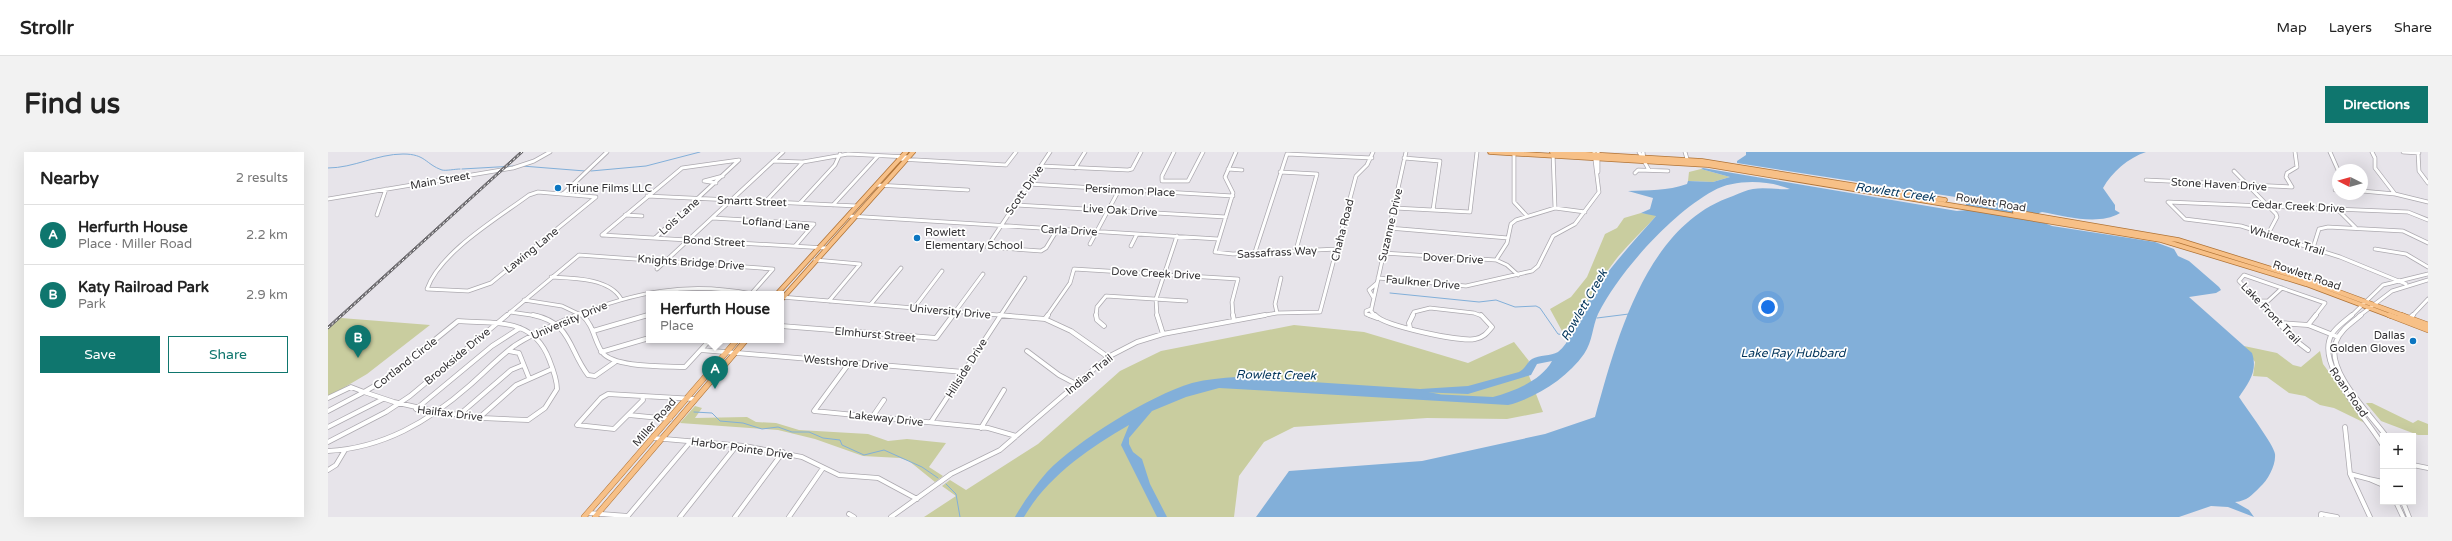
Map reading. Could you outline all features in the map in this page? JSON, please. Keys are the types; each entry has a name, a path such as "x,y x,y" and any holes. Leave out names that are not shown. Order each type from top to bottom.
{"main road":[{"path":"780,291 906,152"},
{"path":"784,296 913,152"},
{"name":"Rowlett Road","path":"1490,152 1552,153 1688,161 2171,240 2364,302 2410,320 2428,325"},
{"name":"Rowlett Road","path":"1596,155 1639,154 1644,158"},
{"name":"Rowlett Road","path":"2410,320 2428,330"},
{"name":"Miller Road","path":"586,515 734,343"},
{"name":"Miller Road","path":"596,515 743,343"},
{"path":"708,375 716,375"},
{"path":"689,397 697,398"}],"street":[{"name":"Main Street","path":"328,200 513,168 534,161 550,152"},
{"path":"563,194 607,152"},
{"path":"657,269 783,152"},
{"path":"773,161 803,162 840,154 1006,165 1016,152"},
{"name":"Scott Drive","path":"1050,152 1000,225 987,248 1038,251 1046,248 1057,230"},
{"path":"1075,168 1085,152"},
{"path":"1041,166 1125,170 1132,168 1141,152"},
{"path":"1174,152 1161,179 1185,182 1189,180 1203,152"},
{"path":"1218,239 1233,196 1233,191 1226,180 1228,169 1236,152"},
{"path":"1255,252 1287,154 1372,158 1373,152"},
{"name":"Suzanne Drive","path":"1371,309 1383,253 1395,208 1406,152"},
{"path":"1395,208 1470,211 1477,152"},
{"path":"1643,152 1649,170"},
{"path":"1685,152 1688,161"},
{"name":"Stone Haven Drive","path":"2146,180 2292,187 2286,177 2287,173 2297,167 2295,152"},
{"path":"2330,152 2335,164"},
{"path":"2372,152 2375,158 2375,168 2395,194"},
{"path":"2403,152 2418,153 2419,171 2428,183"},
{"path":"1514,153 1514,202 1527,216"},
{"path":"1552,153 1555,208"},
{"path":"800,202 835,165 840,154"},
{"name":"Faulkner Drive","path":"1378,278 1466,286 1518,275 1536,269 1553,236 1572,226 1599,192 1596,155"},
{"path":"833,205 878,156"},
{"name":"Chaha Road","path":"1320,312 1323,307 1356,176 1372,158"},
{"path":"1404,158 1440,161 1432,210"},
{"name":"Lois Lane","path":"647,196 682,168 739,160 739,162 655,238"},
{"path":"766,200 803,162"},
{"path":"1228,169 1242,170"},
{"path":"1635,173 1637,170 1668,172"},
{"path":"2234,171 2277,217 2268,234"},
{"path":"1280,172 1317,174 1296,250"},
{"path":"716,183 704,181 723,176"},
{"name":"Persimmon Place","path":"1028,184 1233,196"},
{"path":"876,186 968,190"},
{"path":"377,215 386,189"},
{"path":"1090,244 1120,190"},
{"name":"Lawing Lane","path":"538,192 563,194 593,196 596,198 490,283 480,289 462,292 427,289 427,284 463,244 529,195 538,192"},
{"path":"2368,192 2395,194 2428,202"},
{"path":"625,215 647,196"},
{"name":"Smartt Street","path":"647,196 698,199 766,200 857,206"},
{"name":"Cedar Creek Drive","path":"2168,204 2168,202 2176,201 2336,208 2414,213 2428,220"},
{"name":"Live Oak Drive","path":"1014,204 1226,217"},
{"name":"Whiterock Trail","path":"2168,204 2185,219 2230,223 2268,234 2313,248 2406,284"},
{"path":"1496,260 1508,238 1511,224 1527,216 1555,208 1584,212"},
{"path":"2336,208 2356,228"},
{"path":"625,215 642,216"},
{"name":"Bond Street","path":"625,215 602,235 796,245 826,248"},
{"name":"Carla Drive","path":"849,216 1218,239"},
{"name":"Lofland Lane","path":"712,218 814,224 796,245"},
{"path":"2313,248 2319,229 2322,227 2403,231 2428,243"},
{"path":"1390,228 1508,238"},
{"path":"1131,246 1137,234"},
{"path":"1164,334 1156,314 1156,299 1166,274 1177,236"},
{"name":"Sassafrass Way","path":"1218,239 1215,250 1217,253 1337,249"},
{"path":"2375,250 2406,254 2428,267"},
{"name":"Dover Drive","path":"1383,253 1496,260 1507,265 1518,275"},
{"name":"Knights Bridge Drive","path":"576,256 582,254 773,268 754,291"},
{"name":"Brookside Drive","path":"328,442 398,404 576,256"},
{"path":"815,260 860,264 829,301"},
{"path":"871,304 901,268"},
{"name":"Dove Creek Drive","path":"1044,319 1070,283 1074,269 1238,279 1232,302 1234,321"},
{"path":"914,308 942,271"},
{"path":"956,311 983,274"},
{"name":"Roan Road","path":"2380,440 2368,418 2340,382 2332,369 2326,353 2328,340 2332,334 2364,302 2383,285 2398,280 2428,274"},
{"name":"Lake Front Trail","path":"2282,288 2244,275 2239,281 2257,301 2308,350"},
{"path":"551,277 575,279 601,285 615,291 621,299"},
{"name":"Hillside Drive","path":"931,422 1025,278"},
{"path":"1277,313 1275,304 1281,278"},
{"path":"2279,323 2308,325 2338,337 2371,305 2391,290 2406,284 2428,280"},
{"name":"University Drive","path":"658,291 697,288 742,291"},
{"path":"2257,301 2268,301 2282,288 2325,303 2308,325"},
{"name":"University Drive","path":"328,451 368,446 391,437 434,413 461,394 509,351 534,335 578,314 621,299 646,294"},
{"path":"1104,326 1097,320 1095,313 1099,303 1106,296 1186,302"},
{"name":"University Drive","path":"784,298 1044,319 1071,331 1108,357"},
{"path":"2410,320 2428,299"},
{"path":"524,300 553,303 578,314 590,325 601,352 606,358 615,362 682,368 707,343"},
{"path":"1377,318 1371,309 1366,311 1366,314 1377,318 1410,328 1428,335 1458,340 1480,338 1490,332 1492,327 1480,314 1430,308 1414,312 1409,322 1410,328"},
{"name":"Elmhurst Street","path":"784,326 933,339 938,337 956,311"},
{"path":"510,312 544,317 557,324 570,339 576,356 588,375 595,376 615,362"},
{"name":"Indian Trail","path":"891,517 951,474 992,455 1108,357 1137,342 1164,334 1277,313 1320,312"},
{"path":"593,331 646,316"},
{"name":"Cortland Circle","path":"328,411 364,393 388,378 458,321 494,324"},
{"path":"480,417 506,393 529,378 552,369 544,347 534,335 520,328 494,324"},
{"path":"416,409 492,346 520,328"},
{"name":"Roan Road","path":"2338,337 2334,343 2334,358 2346,382 2384,433"},
{"path":"601,352 646,339"},
{"name":"Westshore Drive","path":"701,350 964,372"},
{"path":"509,351 519,353 529,378"},
{"path":"1027,351 1059,375 1076,384"},
{"name":"Lakeway Drive","path":"850,362 814,411 981,428 1001,431 1016,436"},
{"path":"459,416 510,370 524,365"},
{"name":"Hailfax Drive","path":"328,398 351,387 364,393 398,404 434,413 530,420 542,410 555,394 557,383 552,369"},
{"path":"2340,382 2346,382"},
{"path":"981,428 1004,390"},
{"path":"642,396 643,400 614,429 577,425 605,395 614,394 689,397"},
{"path":"328,427 383,399"},
{"path":"873,416 884,400"},
{"path":"629,415 670,419"},
{"path":"2345,427 2350,474 2370,517"},
{"name":"Harbor Pointe Drive","path":"653,438 737,445 783,452 804,457 839,475 878,478 917,499"},
{"path":"586,515 627,517 691,441"},
{"path":"680,517 737,445"},
{"path":"328,470 336,465 345,450"},
{"path":"735,517 783,452"},
{"path":"2416,466 2428,468"},
{"path":"789,517 823,468"},
{"path":"2350,474 2380,483"},
{"path":"2397,505 2403,517"},
{"path":"2404,505 2409,517"},
{"path":"2321,516 2337,517"}],"green space":[{"path":"1701,169 1730,177 1713,182 1688,181 1689,172"},
{"path":"1641,213 1657,215 1622,252 1610,268 1590,298 1568,342 1550,309 1571,297 1587,277 1605,234 1617,228 1624,218"},
{"path":"341,318 430,325 367,374 328,397 328,328"},
{"path":"1294,325 1364,332 1468,363 1514,342 1529,361 1526,368 1543,412 1507,419 1427,418 1294,427 1264,442 1239,476 1234,517 924,517 956,496 942,486 950,480 966,490 1038,444 1120,371 1161,351"},
{"path":"2244,346 2277,353 2293,365 2301,367 2320,351 2323,364 2367,424 2334,408 2320,405 2305,396 2289,393 2267,377 2253,376 2255,362"},
{"path":"2366,403 2372,403 2413,423 2418,420 2428,424 2428,435 2418,435 2381,421"},
{"path":"695,406 702,408 695,418 747,417 756,422 776,423 799,430 868,434 888,441 907,439 946,443 929,467 943,476 935,482 909,461 900,458 863,456 815,439 778,430 680,423"}],"water":[{"name":"Lake Ray Hubbard","path":"1746,152 2146,152 2121,166 2111,176 2103,188 2115,205 2115,210 2120,213 2102,219 2081,219 2042,212 2039,213 2042,222 2052,226 2155,242 2174,249 2178,256 2189,261 2219,287 2221,290 2216,293 2189,297 2252,353 2254,359 2252,376 2239,397 2265,435 2273,449 2275,458 2269,476 2263,484 2249,497 2235,502 2249,510 2254,517 2228,507 2211,506 2179,517 1256,517 1289,471 1422,461 1545,434 1595,417 1625,320 1640,288 1657,258 1678,232 1703,211 1743,192 1758,188 1790,189 1772,184 1751,182 1731,184 1713,191 1680,214 1664,229 1633,263 1607,298 1596,319 1587,349 1577,363 1550,386 1519,402 1508,405 1219,388 1186,397 1152,411 1129,438 1129,444 1133,452 1142,459 1150,484 1167,517 1157,517 1121,445 1129,425 1084,454 1070,465 1045,489 1024,517 1015,517 1022,505 1047,472 1077,446 1135,408 1175,389 1192,383 1237,377 1420,389 1468,386 1519,372 1532,359 1558,352 1566,344 1588,301 1606,275 1656,216 1641,213 1650,209 1653,198 1628,191 1665,189 1687,184 1688,181 1713,182 1730,177 1701,169 1703,168 1957,211 1967,210 1965,200 1962,198 1737,163 1737,161 1746,155","holes":["1552,361 1534,380 1510,392 1493,397 1431,394 1426,396 1418,392 1468,394 1531,375 1537,364"]}],"waterway":[{"path":"591,171 646,166 700,152"},
{"path":"328,168 347,166 384,156 411,154 421,157 436,168 442,170 460,169"},
{"path":"462,169 515,166"},
{"path":"522,166 585,171"},
{"path":"1390,293 1479,302 1496,300 1515,307 1536,306 1540,308 1558,334 1571,336"},
{"path":"1597,318 1629,314"},
{"name":"Rowlett Creek","path":"1412,392 1438,397"},
{"path":"694,412 712,413 720,421 743,423 762,429 778,427 792,432 809,432 823,438 840,440 842,445 864,455 884,450 922,467 938,478"},
{"path":"946,484 956,494 960,517"}],"tram line":[{"path":"328,326 520,152"}],"railway":[{"path":"328,328 522,152"}],"place":[{"name":"Triune Films LLC","path":"558,188"},
{"name":"Rowlett Elementary School","path":"917,238"},
{"name":"Dallas Golden Gloves","path":"2413,341"},
{"name":"Katy Railroad Park","path":"358,358"},
{"name":"Herfurth House","path":"715,389"}]}
